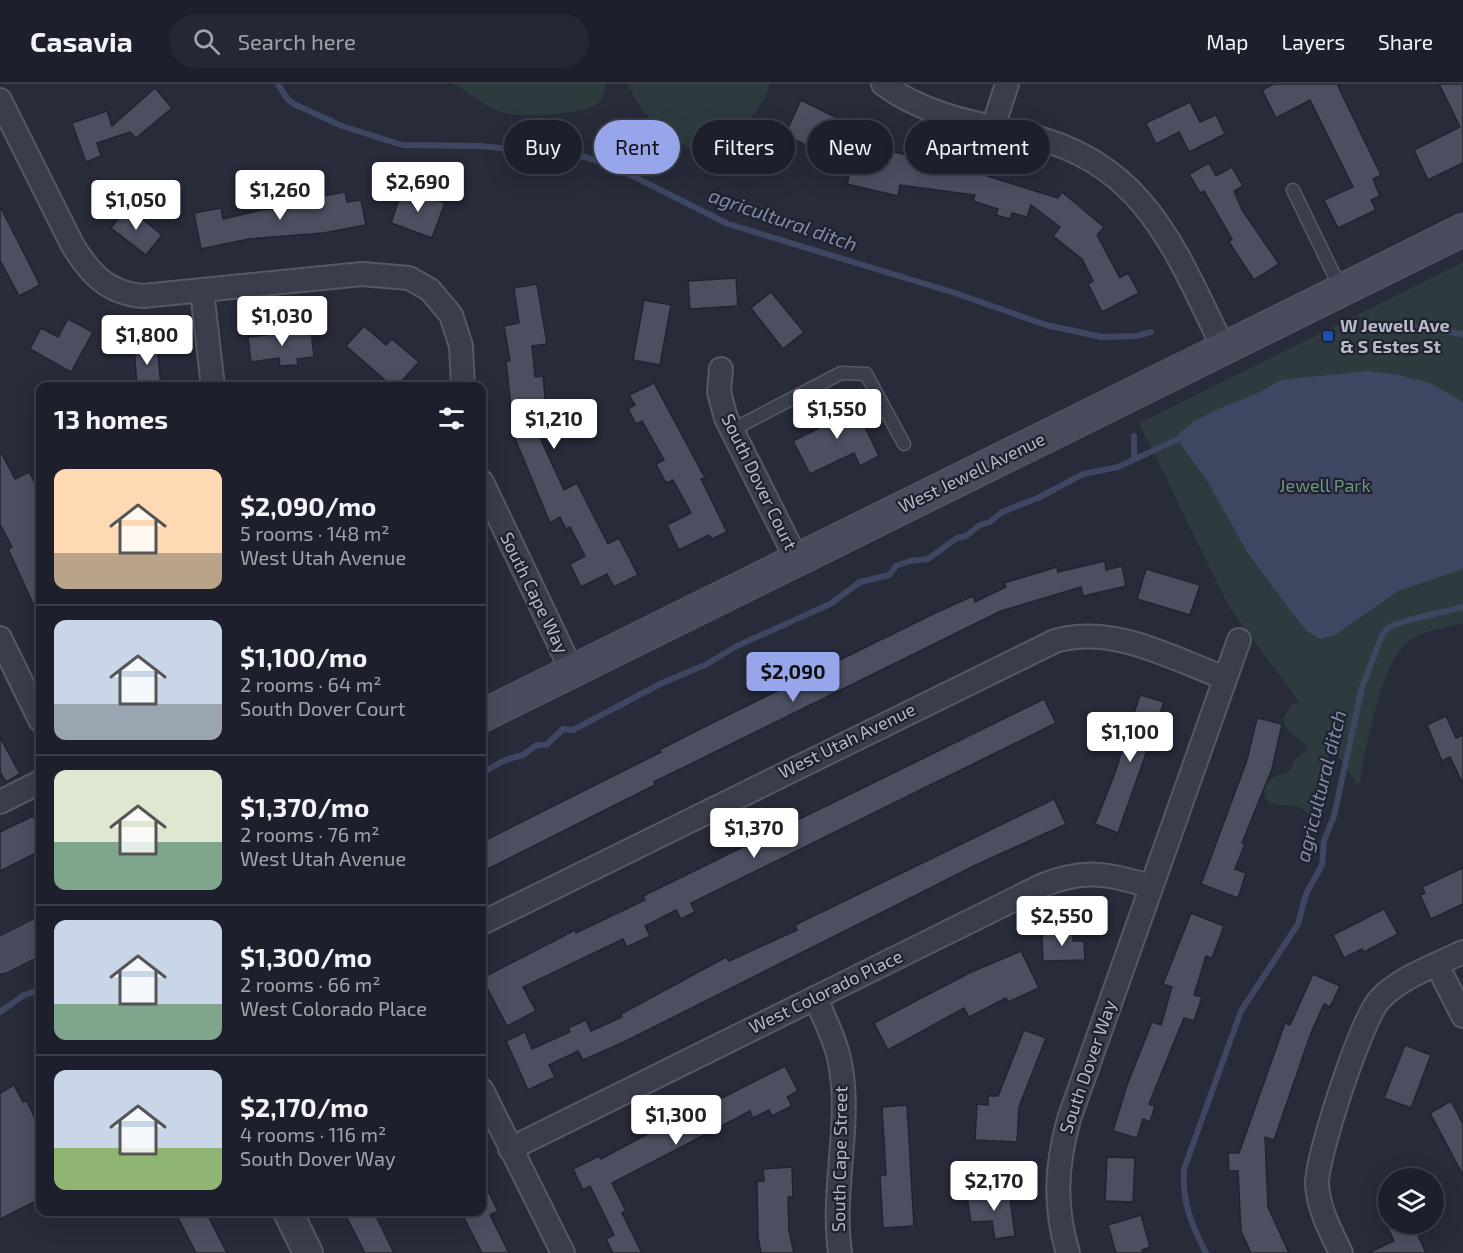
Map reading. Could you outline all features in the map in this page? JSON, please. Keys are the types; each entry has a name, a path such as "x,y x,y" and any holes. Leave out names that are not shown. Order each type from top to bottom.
{"main road":[{"name":"West Jewell Avenue","path":"486,714 1463,230"},
{"path":"0,956 36,938"}],"street":[{"path":"883,84 923,107 966,120"},
{"path":"996,120 1007,84"},
{"path":"0,100 70,240 94,277 117,291 143,296 362,274 410,278 430,290 451,315 460,346 463,382"},
{"path":"1050,143 1067,147 1099,163 1128,186 1162,229 1224,349"},
{"path":"202,291 212,382"},
{"name":"South Dover Court","path":"721,369 720,400 732,430 797,560"},
{"name":"South Cape Way","path":"486,490 572,671"},
{"name":"West Utah Avenue","path":"486,921 1055,641 1080,636 1106,636 1225,678"},
{"path":"0,638 36,712"},
{"path":"1150,886 1239,640"},
{"path":"0,802 36,784"},
{"name":"West Colorado Place","path":"510,1149 1059,879 1098,873 1150,886"},
{"name":"South Dover Way","path":"1068,1253 1057,1203 1059,1156 1069,1119 1150,886"},
{"path":"1341,1253 1323,1212 1317,1185 1320,1159 1370,1013 1377,1002 1391,990 1463,952"},
{"path":"1437,965 1463,1016"},
{"name":"South Cape Street","path":"816,998 837,1049 843,1086 837,1180 840,1253"},
{"path":"486,1098 563,1253"},
{"path":"290,1216 308,1253"}],"lane":[{"path":"1293,190 1342,290"},
{"path":"732,430 841,373 855,372 866,374 904,444"}],"green space":[{"path":"453,84 606,84 600,101 593,106 568,113 522,115 501,112"},
{"path":"628,84 770,84 760,105 748,120 692,120 692,149 680,143 680,120 651,120"},
{"name":"Jewell Park","path":"1463,262 1463,624 1422,634 1410,640 1400,650 1391,666 1376,708 1359,786 1329,744 1328,766 1319,786 1321,801 1315,820 1300,807 1271,804 1266,800 1263,788 1272,778 1290,771 1294,760 1306,751 1307,747 1286,728 1283,719 1291,705 1300,703 1229,607 1139,423"}],"water":[{"path":"1368,371 1399,375 1430,383 1463,402 1463,569 1398,591 1335,635 1320,639 1307,631 1247,552 1208,482 1181,445 1178,434 1193,422 1260,392 1280,380"}],"building":[{"path":"1274,84 1342,84 1338,86 1381,175 1373,179 1380,196 1371,200 1376,210 1338,228 1324,200 1353,187 1310,100 1276,118 1262,90"},
{"path":"1439,84 1463,84 1463,163 1428,180 1414,150 1460,127"},
{"path":"155,88 172,108 136,138 130,132 97,143 101,156 86,162 72,123 107,111 112,126"},
{"path":"801,100 841,120 807,120 807,146 795,140 795,120 792,120"},
{"path":"1190,102 1200,122 1216,115 1225,134 1189,152 1179,132 1156,144 1146,123"},
{"path":"893,152 905,155 905,174 981,174 1058,198 1062,192 1104,227 1097,235 1120,278 1128,273 1139,293 1102,312 1088,284 1093,281 1082,259 1053,236 1060,227 1031,205 1027,217 1012,213 1010,219 996,215 998,209 973,201 975,195 900,185 898,196 847,184 849,174 893,174"},
{"path":"1209,163 1216,176 1232,167 1243,186 1234,191 1242,210 1279,264 1254,280 1229,242 1232,239 1204,191 1200,193 1189,174"},
{"path":"403,188 445,203 432,238 391,223"},
{"path":"345,192 347,202 361,200 366,225 323,233 249,239 201,249 194,213 221,208 223,219 261,210 318,205 317,197"},
{"path":"0,206 40,285 19,296 0,260"},
{"path":"127,207 162,235 146,255 111,228"},
{"path":"736,278 738,306 690,309 688,281"},
{"path":"537,284 547,344 532,346 535,377 543,376 546,407 538,408 539,419 532,420 564,490 577,483 608,544 619,538 638,575 614,587 607,574 581,587 570,564 585,556 570,527 566,529 560,517 550,523 514,436 506,361 510,361 504,326 519,323 514,288"},
{"path":"771,292 804,332 783,349 751,308"},
{"path":"644,300 671,305 660,365 633,360"},
{"path":"68,319 93,332 71,372 30,349 41,328 58,337"},
{"path":"364,326 386,345 392,339 419,362 401,382 387,382 346,346"},
{"path":"311,330 314,357 297,359 298,365 280,366 279,358 251,362 248,337"},
{"path":"157,344 161,382 137,382 134,346"},
{"path":"654,383 705,478 701,479 727,532 712,539 709,535 679,550 667,525 691,513 673,480 666,483 656,464 664,460 642,421 636,424 628,409 635,405 629,395"},
{"path":"850,396 879,456 860,466 854,453 810,474 793,441 836,420 829,407"},
{"path":"0,450 15,479 29,472 36,485 36,610 8,549 12,547 0,524"},
{"path":"1105,561 1106,570 1122,566 1126,586 1083,596 1081,587 1001,611 654,782 655,785 486,870 486,840 661,752 659,750 704,727 935,613 973,596 975,602 1006,587 1004,583 1057,567 1058,572"},
{"path":"1146,569 1200,585 1190,615 1137,599"},
{"path":"1140,695 1164,702 1118,833 1095,824 1115,773"},
{"path":"1044,699 1056,723 691,903 695,912 681,919 676,910 645,926 650,936 627,947 623,939 523,987 536,1011 507,1026 486,986 486,976 575,930 576,933 645,900 643,896"},
{"path":"1446,716 1456,738 1463,735 1463,784 1450,757 1442,761 1427,725"},
{"path":"1257,718 1282,724 1272,769 1242,843 1245,844 1235,869 1246,873 1238,898 1201,884 1247,760"},
{"path":"0,737 20,774 6,782 0,772"},
{"path":"1054,799 1066,824 978,864 626,1041 583,1060 578,1051 549,1065 555,1077 528,1090 506,1041 525,1032 532,1049 570,1032 568,1028 586,1020 591,1031 622,1017 621,1014 726,957 729,961 797,930 795,925"},
{"path":"33,816 36,823 36,853 0,871 0,832"},
{"path":"1463,868 1463,904 1431,919 1420,895 1425,893 1422,887"},
{"path":"1384,909 1398,934 1364,952 1362,949 1344,958 1333,935"},
{"path":"1191,913 1224,926 1212,958 1206,956 1194,995 1202,997 1194,1021 1184,1018 1149,1104 1155,1106 1150,1122 1143,1119 1137,1138 1113,1131 1127,1085 1152,1022 1161,1025 1172,987 1163,984"},
{"path":"1073,931 1073,941 1084,941 1085,960 1043,961 1042,933"},
{"path":"1021,951 1039,988 1008,1002 1006,998 969,1017 964,1008 888,1050 874,1023 969,973"},
{"path":"1313,974 1340,986 1330,1007 1324,1004 1311,1033 1274,1140 1265,1137 1268,1207 1289,1253 1251,1253 1241,1231 1238,1171 1229,1171 1228,1153 1239,1153 1285,1023 1290,1025"},
{"path":"1024,1030 1046,1038 1019,1107 1017,1142 975,1140 977,1104 988,1105 988,1096 998,1096"},
{"path":"1405,1045 1431,1055 1411,1108 1384,1098"},
{"path":"785,1066 798,1091 787,1097 792,1106 772,1116 769,1110 753,1118 750,1111 612,1183 626,1211 622,1213 642,1253 613,1253 606,1239 614,1235 590,1186 583,1190 573,1169 599,1156 601,1159 720,1095 722,1098"},
{"path":"14,1085 23,1102 27,1101 36,1121 36,1201 0,1219 0,1093"},
{"path":"1451,1101 1463,1124 1463,1175 1430,1113"},
{"path":"907,1105 914,1226 883,1228 880,1175 886,1175 882,1107"},
{"path":"1107,1157 1135,1158 1133,1202 1105,1201"},
{"path":"792,1167 793,1197 788,1197 789,1231 794,1253 761,1253 758,1237 757,1181 764,1181 763,1169"},
{"path":"486,1187 498,1211 490,1215 509,1253 482,1253 463,1216 486,1216"},
{"path":"1009,1191 1015,1236 995,1239 992,1221 971,1222 967,1197"},
{"path":"1141,1215 1150,1247 1142,1250 1143,1253 1116,1253 1108,1225"},
{"path":"177,1216 208,1216 227,1253 196,1253"},
{"path":"346,1216 376,1216 394,1253 365,1253"},
{"path":"1391,1234 1417,1234 1426,1253 1368,1253 1394,1241"}],"waterway":[{"name":"agricultural ditch","path":"278,84 288,100 296,105 342,126 402,145 481,146 585,157 615,167 728,224 955,293 1046,325 1102,337 1136,336 1151,332"},
{"name":"agricultural ditch","path":"1375,327 1422,328 1463,334"},
{"path":"1134,436 1134,459"},
{"path":"486,771 505,760 523,755 537,745 546,745 563,729 573,730 662,683 705,665 737,646 830,604 860,582 889,575 896,566 910,561 928,559 957,538 966,536 1002,512 1038,498 1083,474 1118,467 1178,439"},
{"name":"agricultural ditch","path":"1206,1253 1186,1202 1184,1169 1241,1011 1298,924 1306,894 1322,865 1324,841 1334,816 1362,687 1383,633 1391,626 1409,620 1463,607"},
{"path":"0,1012 24,995 36,991"}],"place":[{"name":"W Jewell Ave & S Estes St","path":"1328,336"}]}
